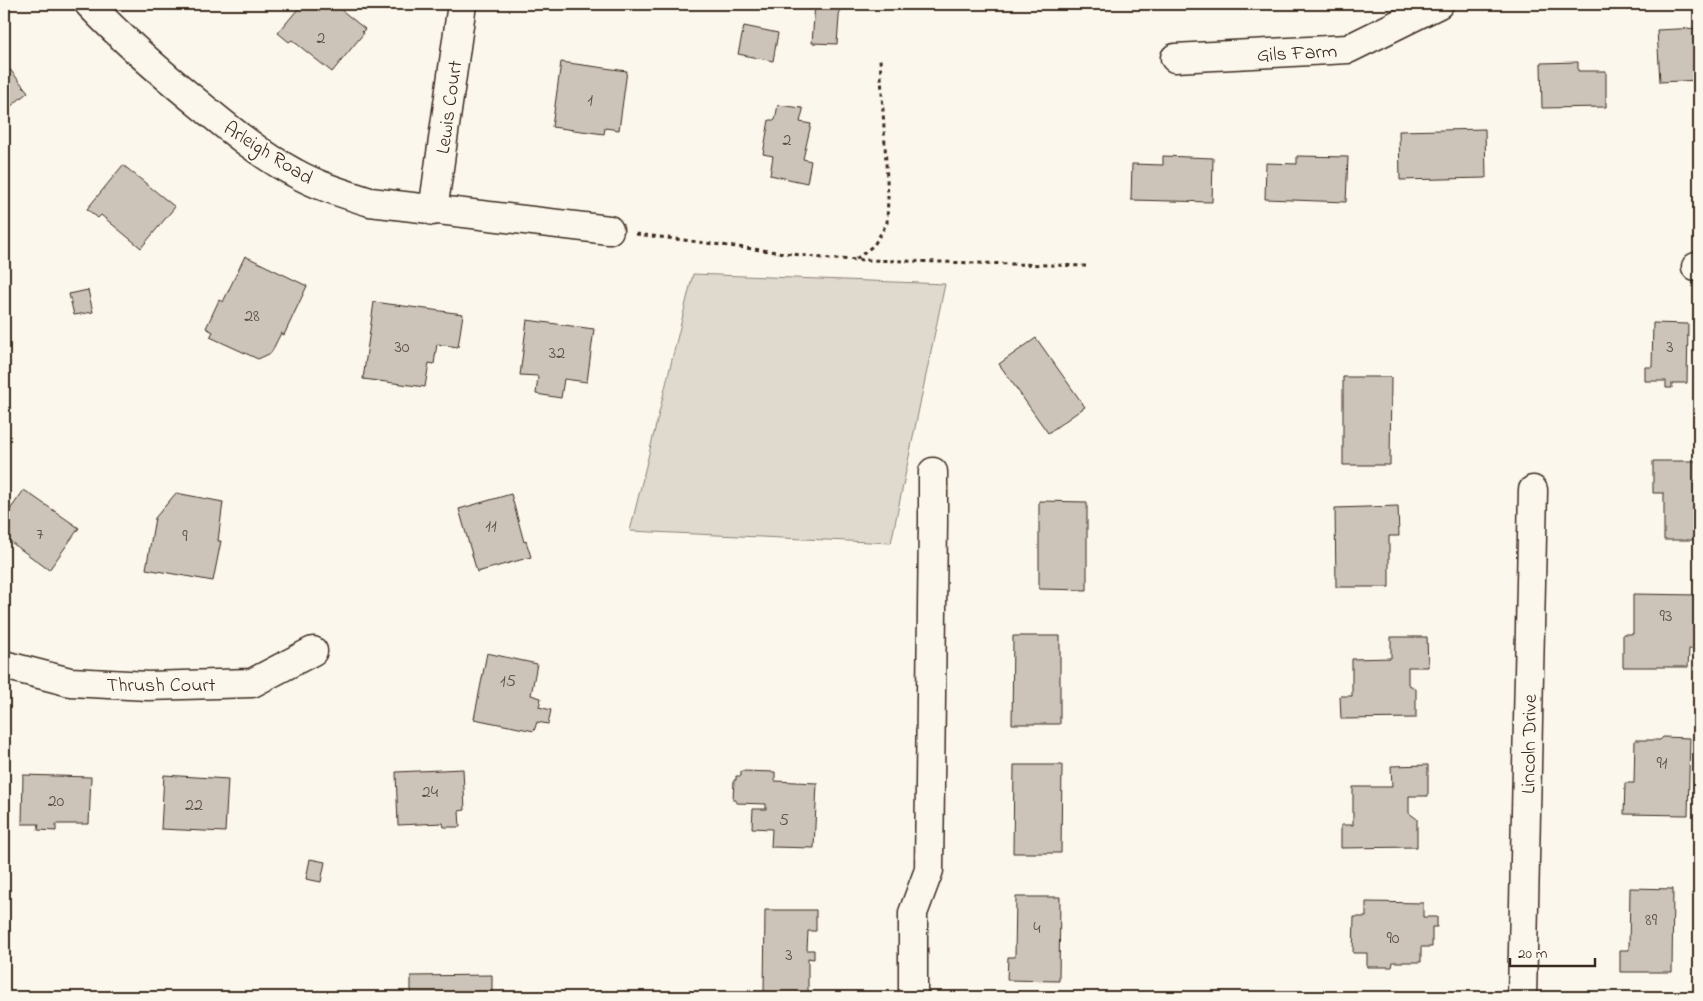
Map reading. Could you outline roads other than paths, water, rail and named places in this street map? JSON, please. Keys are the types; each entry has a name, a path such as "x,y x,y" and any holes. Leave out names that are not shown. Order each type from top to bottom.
{"street":[{"name":"Arleigh Road","path":"89,4 109,25 201,106 235,134 295,174 333,190 370,202 433,211 609,230"},
{"name":"Lewis Court","path":"433,211 462,4"},
{"name":"Gils Farm","path":"1175,58 1348,49 1438,4"},
{"path":"913,997 913,913 929,870 934,522 932,472"},
{"name":"Lincoln Drive","path":"1522,997 1533,490"},
{"name":"Thrush Court","path":"4,664 70,682 148,686 252,683 314,651"}]}
